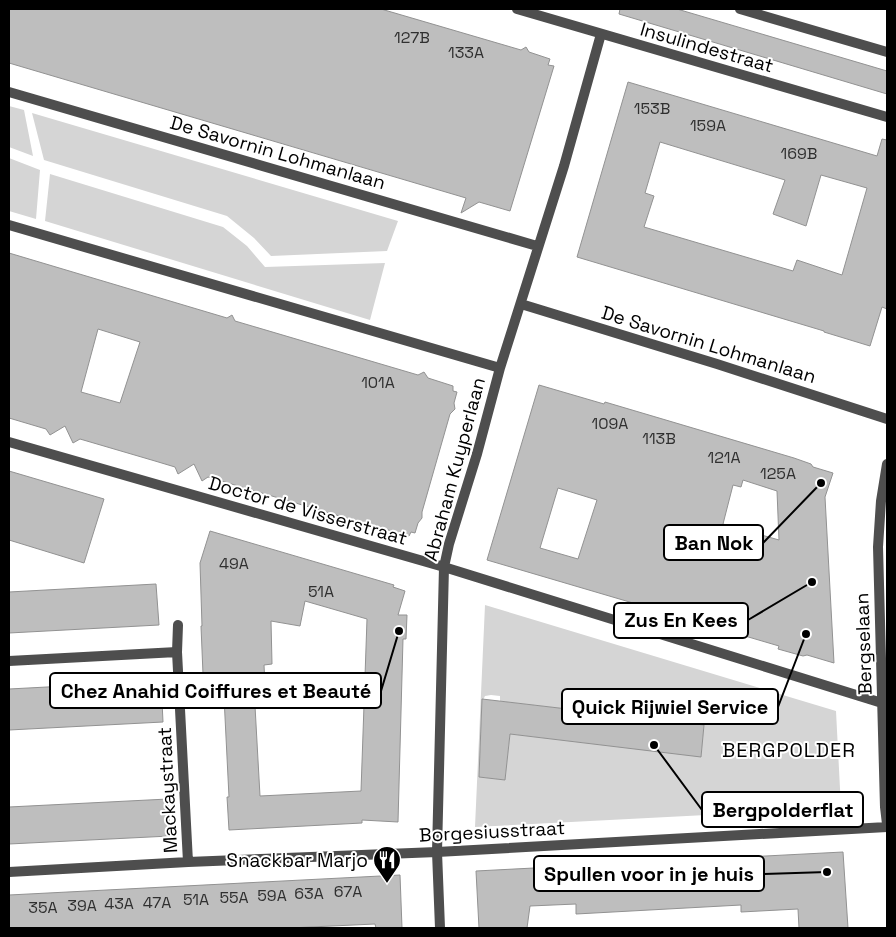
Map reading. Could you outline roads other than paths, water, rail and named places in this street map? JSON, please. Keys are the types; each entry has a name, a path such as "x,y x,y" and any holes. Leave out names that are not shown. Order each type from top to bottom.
{"street":[{"name":"Insulindestraat","path":"517,9 887,117"},
{"path":"740,9 887,52"},
{"name":"Abraham Kuyperlaan","path":"440,928 437,852 444,567 500,368 521,304 537,246 564,166 601,34"},
{"name":"De Savornin Lohmanlaan","path":"9,92 537,246"},
{"path":"9,225 500,368"},
{"name":"De Savornin Lohmanlaan","path":"521,304 717,364 887,419"},
{"name":"Doctor de Visserstraat","path":"9,442 444,567 882,703"},
{"name":"Bergselaan","path":"887,464 881,501 878,546 887,826"},
{"name":"Mackaystraat","path":"178,625 177,652 188,862"},
{"path":"9,661 177,652"},
{"name":"Borgesiusstraat","path":"9,872 188,862 437,852 887,826"}],"place":[{"name":"Ban Nok","path":"821,483"},
{"name":"Zus En Kees","path":"812,582"},
{"name":"Chez Anahid Coiffures et Beauté","path":"399,631"},
{"name":"Quick Rijwiel Service","path":"806,634"},
{"name":"Bergpolderflat","path":"654,745"},
{"name":"Spullen voor in je huis","path":"827,872"},
{"name":"Snackbar Marjo","path":"387,884"}],"district":[{"name":"BERGPOLDER","path":"789,750"}]}
